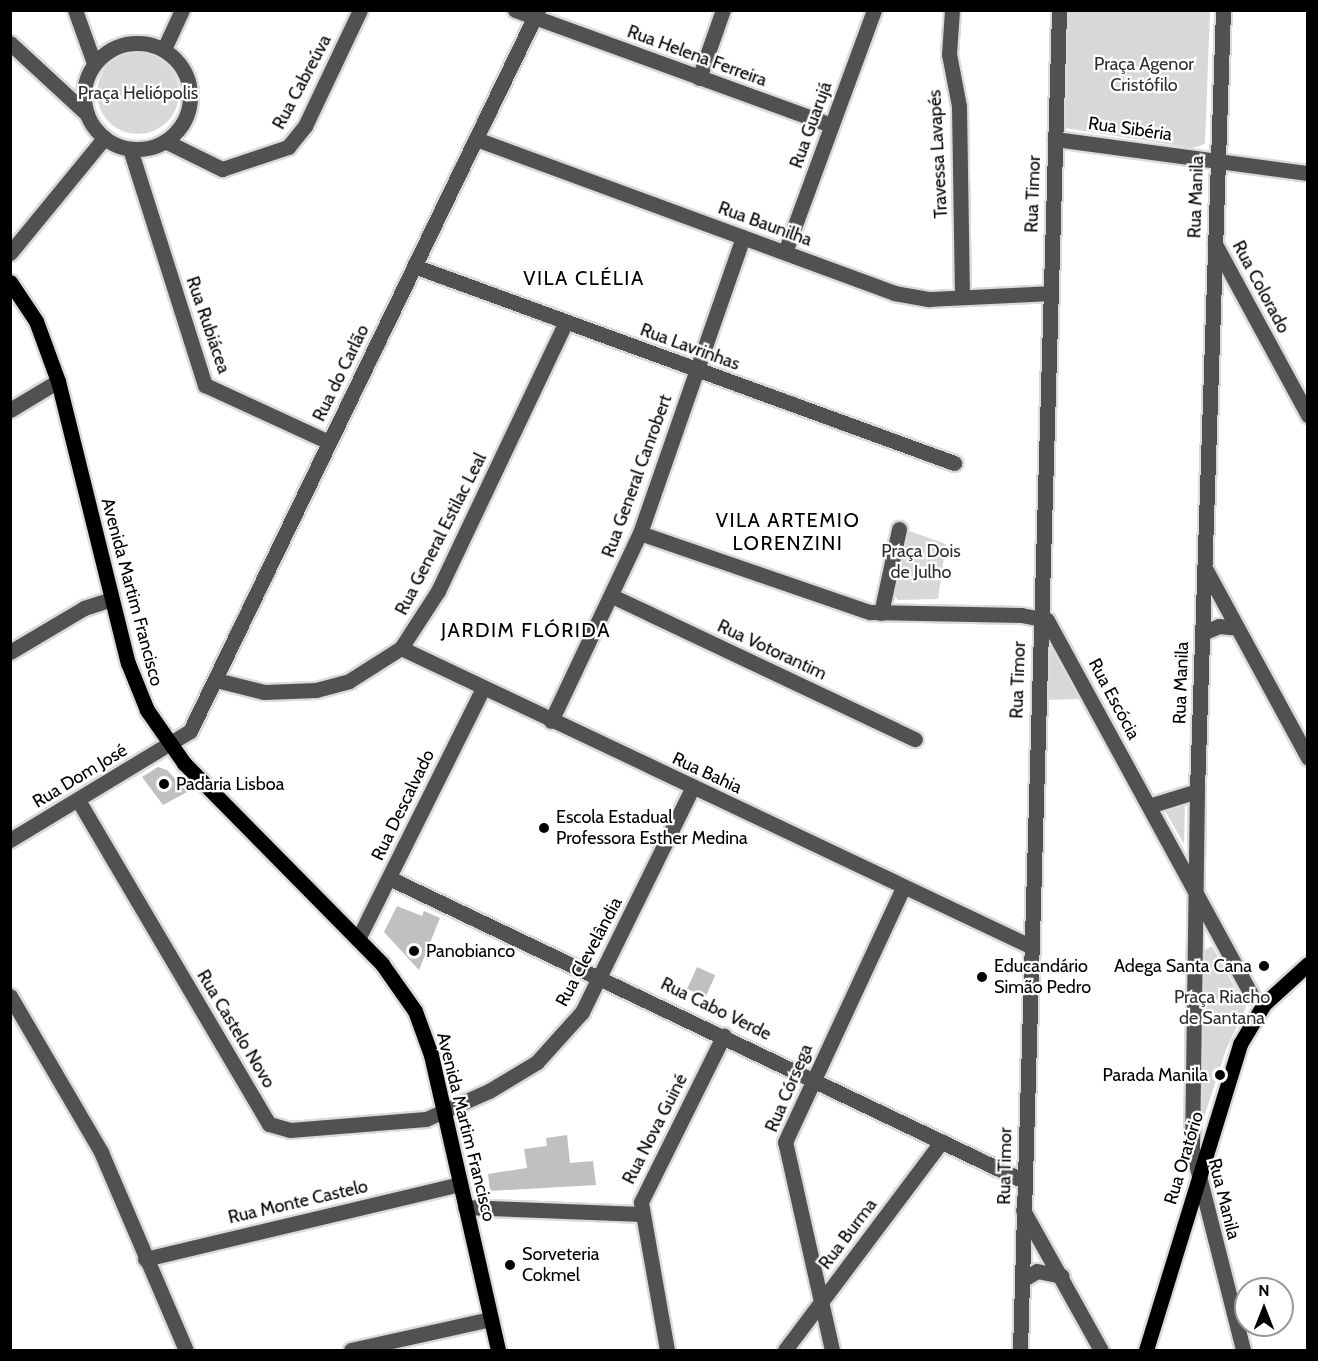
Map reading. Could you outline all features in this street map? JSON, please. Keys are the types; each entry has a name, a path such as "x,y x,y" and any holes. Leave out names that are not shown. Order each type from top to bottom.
{"main road":[{"name":"Avenida Martim Francisco","path":"10,282 36,321 58,381 111,599 139,695 170,746 358,939 416,1011 444,1112 498,1350"},
{"name":"Rua Oratório","path":"1146,1350 1240,1044 1264,1004 1308,964"}],"street":[{"path":"75,10 94,63"},
{"path":"164,50 182,10"},
{"name":"Rua Cabreúva","path":"165,141 222,169 288,147 301,135 360,10"},
{"name":"Rua Helena Ferreira","path":"515,10 536,15 699,78 831,125"},
{"path":"699,78 723,10"},
{"name":"Rua Guarujá","path":"785,252 874,10"},
{"name":"Travessa Lavapés","path":"952,10 949,54 959,106 962,296"},
{"name":"Rua Timor","path":"1020,1350 1039,616 1059,10"},
{"name":"Rua Manila","path":"1223,10 1216,161 1197,790 1192,1148 1198,1182 1242,1350"},
{"name":"Rua do Carlão","path":"170,746 190,730 216,680 536,15"},
{"path":"10,43 87,114 104,138 130,148 165,141 181,126 190,98 184,70 164,50 126,44 94,63 84,88 87,114"},
{"path":"10,253 104,138"},
{"name":"Rua Baunilha","path":"476,139 910,297 1050,293"},
{"name":"Rua Sibéria","path":"1055,139 1308,173"},
{"name":"Rua Rubiácea","path":"130,148 205,385 329,442"},
{"name":"Rua General Canrobert","path":"551,721 640,533 695,369 743,237"},
{"name":"Rua Colorado","path":"1214,241 1308,416"},
{"name":"Rua Lavrinhas","path":"414,266 954,463"},
{"name":"Rua General Estilac Leal","path":"216,680 264,692 316,690 349,681 401,648 438,591 566,322"},
{"path":"10,410 58,381"},
{"path":"880,613 899,529"},
{"path":"640,533 880,613 1039,616"},
{"path":"1204,567 1308,758"},
{"name":"Rua Votorantim","path":"612,596 915,739"},
{"path":"10,652 84,608 111,599"},
{"name":"Rua Escócia","path":"1039,616 1053,627 1252,996"},
{"path":"1203,633 1219,626 1238,627"},
{"name":"Rua Bahia","path":"401,648 903,888 1030,946"},
{"name":"Rua Descalvado","path":"358,939 483,688"},
{"name":"Rua Dom José","path":"10,840 170,746"},
{"name":"Rua Clevelândia","path":"444,1112 537,1062 575,1021 602,976 692,788"},
{"path":"1149,806 1197,790"},
{"name":"Rua Castelo Novo","path":"78,800 269,1124 290,1130 426,1119 444,1112"},
{"name":"Rua Cabo Verde","path":"389,878 582,970 602,976 1024,1181"},
{"name":"Rua Córsega","path":"832,1350 823,1301 786,1151 787,1133 903,888"},
{"path":"10,996 101,1152 186,1350"},
{"name":"Rua Nova Guiné","path":"667,1350 640,1214 644,1193 724,1035"},
{"name":"Rua Burma","path":"785,1350 942,1141"},
{"name":"Rua Monte Castelo","path":"145,1259 460,1184"},
{"path":"465,1208 640,1214"},
{"path":"1023,1210 1062,1276 1101,1350"},
{"path":"1022,1280 1037,1271 1062,1276"},
{"path":"351,1350 491,1319"}],"green space":[{"name":"Praça Agenor Cristófilo","path":"1067,11 1210,11 1205,144 1192,148 1065,128"},
{"name":"Praça Heliópolis","path":"138,52 154,55 167,64 176,77 179,93 176,109 167,122 154,131 138,134 122,131 109,122 100,109 97,93 100,77 109,64 122,55"},
{"name":"Praça Dois de Julho","path":"907,530 946,544 938,599 898,600 894,595"},
{"path":"1052,646 1081,699 1045,700"},
{"path":"1185,803 1184,844 1164,809"},
{"name":"Praça Riacho de Santana","path":"1212,946 1246,1007 1226,1050 1201,1126 1196,1121 1203,951"}],"building":[{"name":"Padaria Lisboa","path":"158,767 167,770 187,792 163,805 142,777"},
{"name":"Panobianco","path":"397,906 422,916 424,911 440,918 419,970 384,932"},
{"path":"697,967 715,975 706,997 687,989"},
{"path":"567,1135 570,1163 593,1161 596,1185 490,1191 488,1174 527,1168 524,1149 547,1146 546,1138"}],"place":[{"name":"Padaria Lisboa","path":"164,784"},
{"name":"Escola Estadual Professora Esther Medina","path":"544,828"},
{"name":"Panobianco","path":"414,951"},
{"name":"Adega Santa Cana","path":"1264,966"},
{"name":"Educandário Simão Pedro","path":"982,977"},
{"name":"Parada Manila","path":"1220,1075"},
{"name":"Sorveteria Cokmel","path":"510,1265"}],"district":[{"name":"VILA CLÉLIA","path":"584,278"},
{"name":"VILA ARTEMIO LORENZINI","path":"788,532"},
{"name":"JARDIM FLÓRIDA","path":"526,630"}]}
